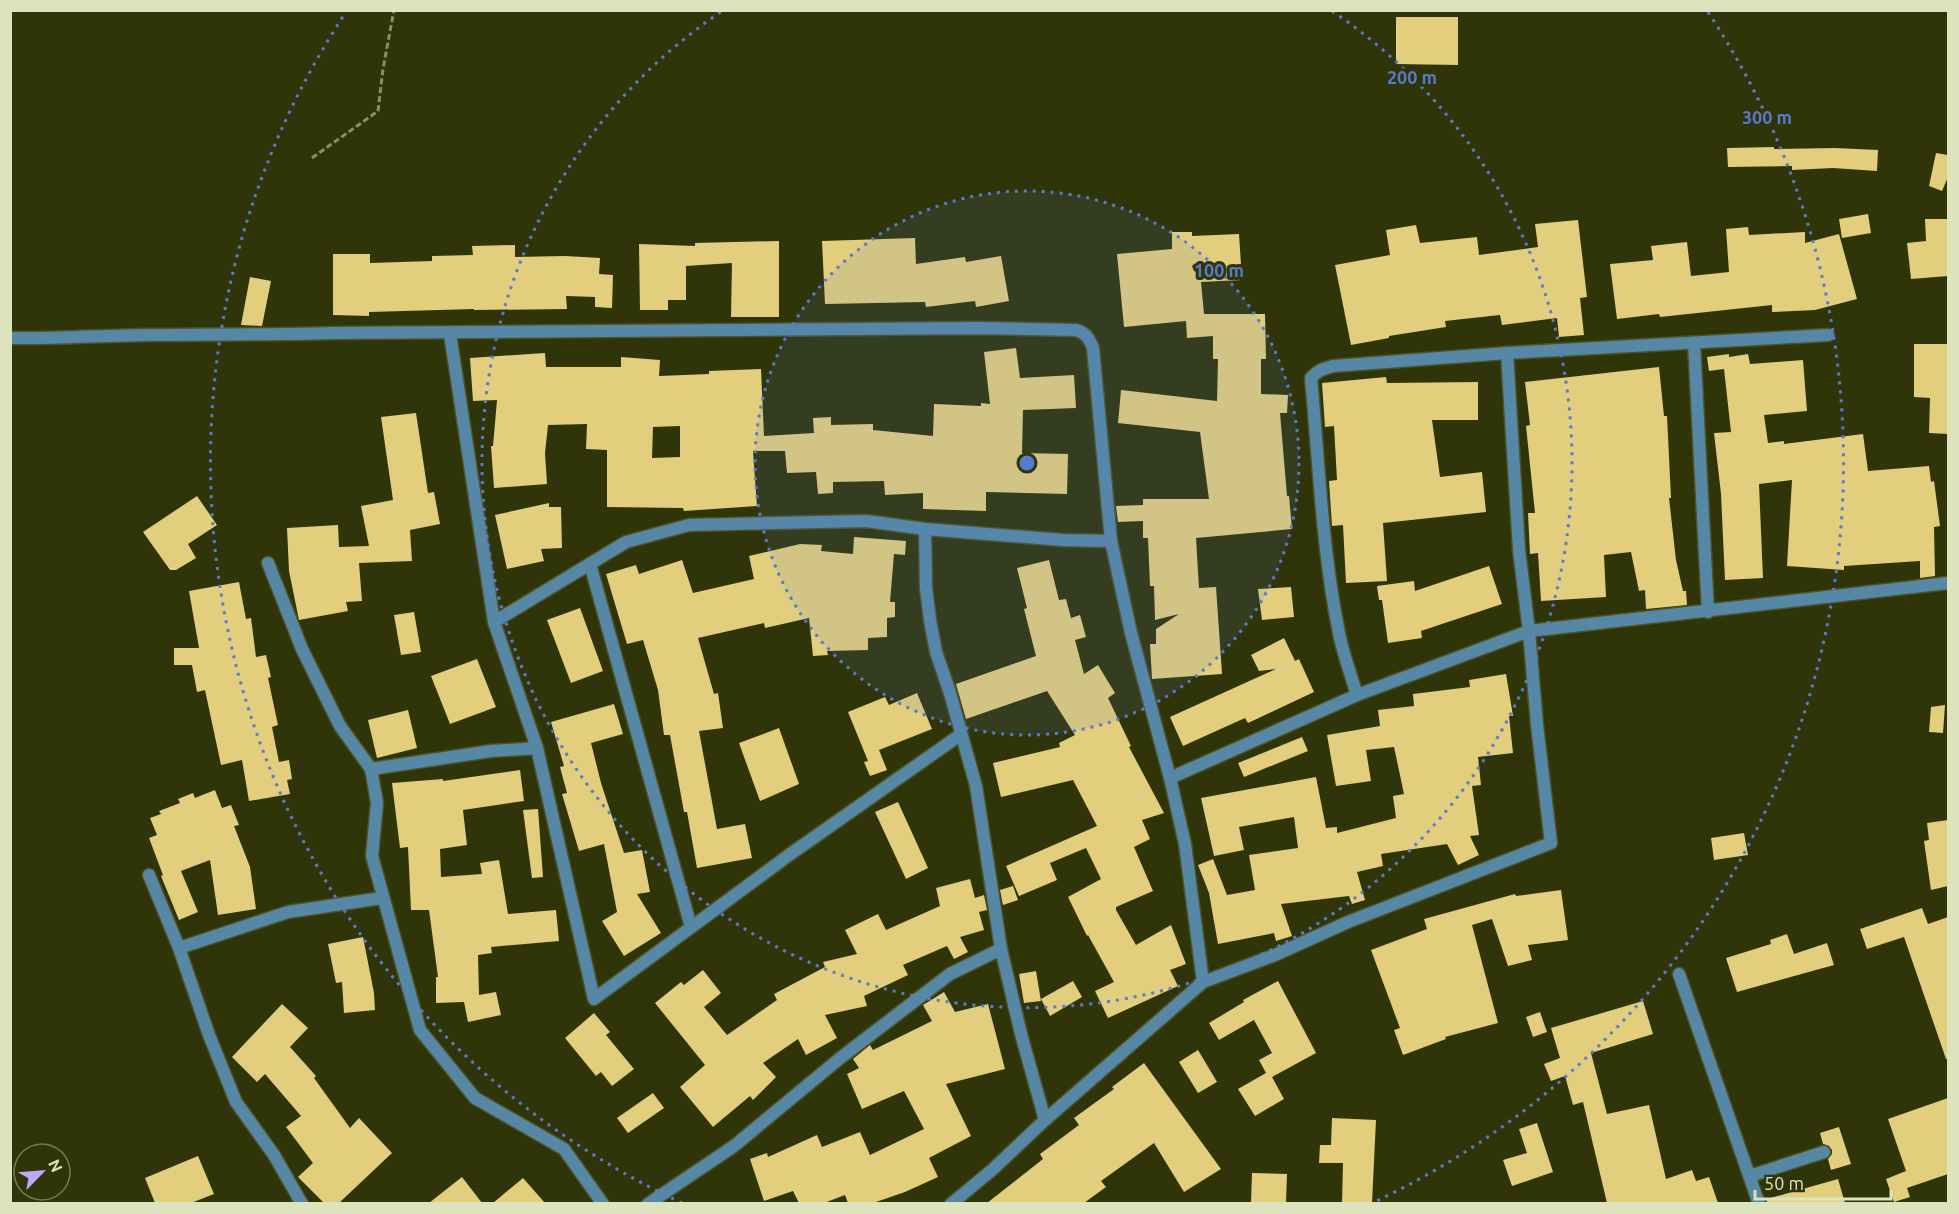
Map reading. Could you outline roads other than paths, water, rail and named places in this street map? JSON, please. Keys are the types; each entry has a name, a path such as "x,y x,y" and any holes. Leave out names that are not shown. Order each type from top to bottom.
{"street":[{"path":"10,338 978,328 1076,330 1088,337 1093,348 1111,541 1131,633 1170,778 1185,844 1203,982"},
{"path":"450,334 494,622 537,748 594,999 789,855 960,735"},
{"path":"1357,695 1339,634 1323,513 1311,378 1322,369 1333,366 1507,352 1828,335"},
{"path":"1694,343 1708,612"},
{"path":"951,1203 992,1170 1045,1120 1203,982 1275,955 1348,922 1551,843 1519,550 1507,352"},
{"path":"494,622 626,542 689,525 866,521 925,529 1064,540 1111,541"},
{"path":"925,529 926,588 936,652 976,786 1000,948 1045,1120"},
{"path":"268,563 303,648 340,726 371,769 377,803 372,856 420,1030 475,1098 564,1149 603,1203"},
{"path":"590,564 691,927"},
{"path":"1170,778 1357,695 1529,631 1948,583"},
{"path":"371,769 491,751 537,748"},
{"path":"149,875 179,948 208,1035 236,1102 274,1155 302,1203"},
{"path":"179,948 288,912 382,898"},
{"path":"648,1203 734,1146 839,1059 950,974 1000,948"},
{"path":"1679,974 1760,1203"},
{"path":"1750,1176 1824,1152"}]}
